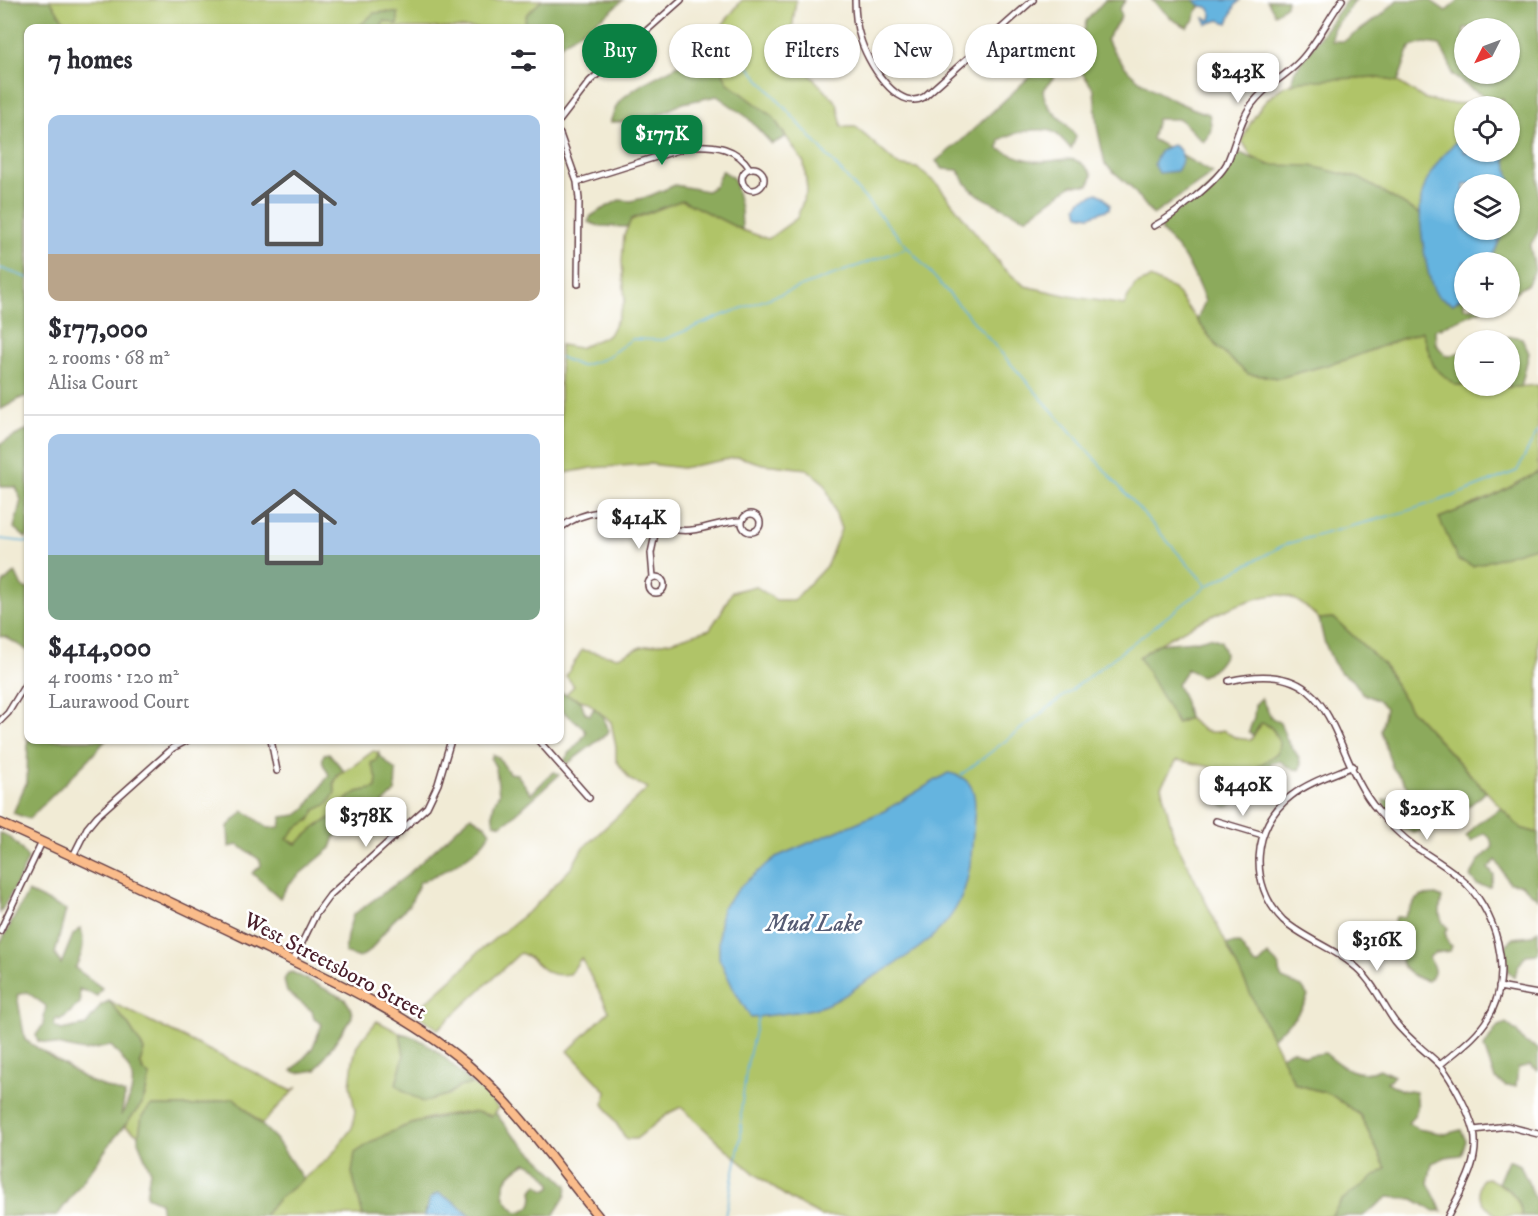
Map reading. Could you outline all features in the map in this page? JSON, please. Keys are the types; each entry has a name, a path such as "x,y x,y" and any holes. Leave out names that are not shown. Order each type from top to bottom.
{"main road":[{"name":"West Streetsboro Street","path":"0,823 293,961 391,1012 430,1036 467,1064 502,1099 598,1216"}],"street":[{"path":"564,115 590,81 681,0"},
{"path":"855,0 859,34 869,60 896,93 903,99 913,101 924,97 1034,0"},
{"path":"1154,226 1182,206 1222,170 1241,121 1250,107 1266,87 1301,60 1342,0"},
{"path":"564,145 577,182 580,211 578,284"},
{"path":"577,182 691,146 706,145 729,150 740,155 750,169"},
{"path":"750,169 757,169 764,178 762,185 757,189 750,189 743,182 743,176 750,169"},
{"path":"564,526 583,515 612,511 630,513 657,525 678,530 691,530 731,520 742,521"},
{"path":"653,578 651,553 657,525"},
{"path":"1229,681 1254,676 1276,677 1293,682 1307,690 1324,706 1370,801 1395,830 1460,878 1477,896 1490,918 1498,941 1501,963 1499,987 1493,1009 1475,1034 1440,1065"},
{"path":"0,721 8,713 24,687"},
{"path":"73,856 87,828 97,816 173,748 180,744"},
{"path":"272,744 277,771"},
{"path":"293,961 316,914 330,895 427,807 438,784 450,744"},
{"path":"542,744 589,798"},
{"path":"1353,766 1292,795 1275,812 1263,835 1259,870 1263,887 1282,919 1353,964 1371,984 1396,1024 1440,1065 1456,1091 1474,1130 1474,1156 1471,1169 1448,1216"},
{"path":"1216,821 1263,835"},
{"path":"0,931 42,842"},
{"path":"1499,987 1538,994"},
{"path":"1474,1130 1507,1126 1538,1134"}],"green space":[{"path":"0,0 573,0 533,24 24,24"},
{"path":"0,0 50,0 66,24 24,24 24,397 0,410"},
{"path":"542,0 623,0 592,24 582,24 582,30 564,42 564,24 524,24 526,15"},
{"path":"742,0 796,0 793,24 764,24 764,78 813,78 837,103 842,127 856,127 898,165 917,168 938,185 1003,268 1025,286 1124,305 1135,285 1150,278 1174,289 1218,348 1248,374 1279,378 1345,360 1422,331 1434,367 1454,384 1454,396 1520,396 1520,387 1538,385 1538,472 1490,498 1439,518 1472,565 1538,546 1538,833 1520,828 1409,708 1384,665 1334,618 1319,619 1296,600 1280,595 1248,601 1188,628 1140,657 1177,723 1188,718 1208,732 1223,730 1236,738 1251,740 1261,723 1271,728 1280,744 1277,753 1244,777 1221,769 1177,760 1161,786 1174,837 1295,1084 1330,1094 1360,1115 1386,1169 1342,1200 1331,1216 821,1216 801,1206 764,1181 681,1107 669,1113 636,1139 626,1139 604,1104 606,1091 568,1051 609,1011 581,958 570,974 560,975 546,971 520,953 438,1029 415,1012 465,967 477,953 534,907 572,867 582,849 648,788 630,780 616,760 611,722 587,702 565,695 574,686 566,676 582,650 618,657 641,647 672,641 710,629 732,592 755,586 776,600 794,600 827,565 841,529 825,484 807,469 763,464 739,457 682,468 650,464 591,468 564,473 564,346 579,348 609,335 625,300 622,262 624,235 631,220 682,200 742,230 768,239 797,218 807,190 804,163 773,117 727,82 725,78 752,78 752,24 723,24"},
{"path":"1105,0 1126,0 1119,9 1121,17 1106,40 1121,62 1140,80 1158,92 1209,114 1211,129 1203,142 1180,119 1157,119 1152,139 1213,173 1153,215 1131,187 1105,164 1097,126 1094,90 1086,78 1097,78 1097,24 1085,24"},
{"path":"1152,0 1194,0 1201,6 1196,12 1195,19 1187,27 1173,20"},
{"path":"1267,0 1287,0 1286,5 1275,14"},
{"path":"1347,0 1356,0 1333,29 1332,41 1344,41 1382,15 1397,0 1430,0 1446,11 1459,0 1538,0 1538,232 1530,246 1535,270 1528,284 1520,289 1520,252 1494,252 1500,240 1520,240 1520,174 1509,174 1506,162 1520,162 1520,96 1485,96 1464,84 1520,84 1520,18 1454,18 1454,76 1440,45 1424,43 1410,47 1398,82 1374,77 1301,81 1292,84 1294,72"},
{"path":"374,13 398,13 398,24 385,21 383,24 362,24"},
{"path":"669,70 669,78 725,78 727,82 773,117 786,137 772,144 747,117 717,96 683,103 658,115 631,122 610,122 618,103 631,91"},
{"path":"1374,77 1398,82 1423,98 1441,103 1454,103 1454,144 1448,150 1421,199 1422,215 1391,198 1269,165 1252,157 1242,141 1257,112 1268,99 1290,84 1326,78"},
{"path":"1028,78 1053,78 1043,91 1045,99 1076,137 1071,149 1056,133 1041,130 1026,131 1005,137 1000,140 999,149 1039,162 1064,159 1078,161 1092,175 1089,185 1072,185 1027,218 976,193 968,186 958,170 943,169 936,161 961,141"},
{"path":"1240,153 1269,165 1311,166 1359,178 1422,215 1429,276 1438,296 1454,303 1454,318 1463,318 1435,330 1436,344 1446,356 1454,354 1454,384 1434,367 1422,331 1345,360 1279,378 1248,374 1218,348 1197,320 1205,301 1192,271 1177,248 1161,231 1163,221 1198,197 1222,176"},
{"path":"722,170 734,179 741,209 742,230 682,200 631,219 628,227 599,226 588,222 591,216 619,200 631,201 647,197 675,185 707,191 715,186"},
{"path":"1520,338 1529,353 1520,387"},
{"path":"24,431 24,536 14,528 21,500 16,487 0,487 0,444"},
{"path":"1538,472 1538,546 1473,566 1458,560 1439,518 1490,498"},
{"path":"15,572 24,588 24,648 6,637 0,636 0,597 3,583"},
{"path":"1334,618 1384,665 1409,708 1486,792 1443,827 1430,812 1418,822 1422,830 1414,833 1398,824 1384,806 1383,800 1397,799 1413,811 1422,799 1408,788 1392,767 1381,731 1386,708 1377,700 1362,693 1353,680 1341,673 1333,662 1324,641 1319,619"},
{"path":"1210,637 1221,641 1225,654 1215,668 1201,676 1187,669 1177,684 1185,702 1188,718 1177,723 1139,657 1158,644 1195,641"},
{"path":"564,694 581,701 585,713 590,715 594,708 604,717 609,730 567,764 564,762 566,758 586,732 581,725 564,712"},
{"path":"1261,698 1271,717 1280,723 1301,765 1299,770 1289,768 1280,761 1271,763 1263,778 1277,792 1275,796 1259,790 1254,791 1226,807 1222,805 1224,796 1235,774 1244,777 1277,753 1280,744 1274,730 1265,724 1261,723 1253,736 1249,731 1255,705"},
{"path":"28,744 102,744 29,819 13,813 27,781"},
{"path":"373,751 379,752 376,761 371,763 377,778 376,788 357,792 340,805 334,816 316,827 296,844 287,839 296,828 310,820 315,810 335,793 338,776"},
{"path":"329,753 344,771 339,773 334,782 335,793 328,804 315,810 310,820 296,828 287,839 296,844 316,827 334,816 340,805 357,792 376,788 377,778 371,763 376,761 378,754 396,771 395,792 365,821 353,808 347,810 339,819 341,832 335,837 331,848 288,885 280,898 252,873 261,866 260,860 238,845 229,847 228,826 244,811 268,828 280,827 282,817 297,815 305,809 329,775 323,760 324,754"},
{"path":"493,754 499,758 509,773 517,774 531,794 553,772 559,775 501,825 494,823 493,816 494,804 499,794 496,768 491,759"},
{"path":"1501,808 1520,828 1538,833 1538,899 1521,884 1509,883 1496,860 1488,868 1494,876 1490,887 1477,885 1470,877 1479,861 1493,847 1490,838 1484,833 1471,842 1466,837 1476,825"},
{"path":"471,816 485,825 490,832 478,848 449,868 420,882 410,904 391,923 370,951 359,958 345,953 353,915 405,877"},
{"path":"0,833 12,839 28,859 0,913"},
{"path":"28,892 66,910 55,954 61,964 73,935 81,928 82,949 75,968 102,988 97,996 79,989 80,1003 66,1016 59,1020 56,1018 54,1026 61,1030 86,1025 101,1005 109,1001 144,1050 140,1063 150,1077 142,1104 57,1216 0,1216 0,944","holes":["27,992 46,1006 43,1025 36,1035 38,1041 84,1051 111,1046 126,1063 130,1071 132,1087 131,1095 121,1116 125,1094 89,1081 25,1040 17,995"]},
{"path":"1436,895 1442,898 1440,914 1442,922 1448,928 1445,932 1448,943 1452,946 1450,951 1435,953 1429,957 1434,973 1428,981 1416,977 1405,968 1401,959 1404,947 1385,941 1380,935 1385,929 1396,928 1394,922 1396,917 1404,917 1416,900 1422,896"},
{"path":"1538,930 1538,954 1526,955 1514,977 1508,971 1505,947 1513,938 1532,936"},
{"path":"1239,943 1254,964 1258,965 1268,955 1279,966 1282,979 1302,987 1308,996 1297,1014 1272,1038 1226,944"},
{"path":"292,972 345,999 352,1014 316,1070 298,1073 292,1071 312,1049 322,1024 314,1019 312,1011 287,992 284,980 288,973"},
{"path":"109,1001 292,1091 298,1086 262,1124 234,1098 193,1106 151,1106 142,1116 139,1135 124,1126 140,1106 147,1089 141,1065 144,1050"},
{"path":"377,1021 400,1033 404,1055 396,1084 447,1095 459,1087 472,1084 485,1093 498,1108 492,1116 457,1113 420,1121 385,1135 355,1153 353,1173 363,1216 264,1216 277,1200 330,1157 352,1128 355,1111 350,1085 353,1061 357,1045"},
{"path":"1506,1023 1524,1042 1538,1048 1538,1070 1530,1065 1518,1068 1516,1086 1506,1086 1495,1079 1484,1047 1497,1027"},
{"path":"400,1033 421,1040 430,1046 472,1084 423,1102 403,1091 396,1084 404,1055"},
{"path":"1292,1050 1305,1056 1325,1053 1337,1063 1358,1072 1365,1073 1380,1069 1394,1076 1387,1082 1401,1090 1416,1092 1417,1109 1408,1123 1418,1129 1445,1134 1461,1130 1466,1141 1461,1155 1446,1157 1432,1163 1428,1183 1442,1211 1434,1211 1413,1199 1388,1197 1363,1216 1331,1216 1342,1200 1386,1168 1360,1115 1330,1094 1295,1084 1281,1056"},
{"path":"234,1098 276,1139 303,1179 277,1200 264,1216 162,1216 160,1202 146,1196 150,1170 138,1141 142,1116 151,1106 193,1106"},
{"path":"477,1112 492,1116 495,1112 510,1132 567,1185 566,1195 553,1216 470,1216 464,1210 426,1210 425,1216 363,1216 352,1173 355,1153 398,1129 443,1116","holes":["526,1163 543,1174 551,1187 545,1190 537,1184 532,1191 533,1199 530,1206 517,1212 506,1199 504,1186 507,1179 518,1168"]},
{"path":"1508,1160 1520,1165 1534,1196 1538,1216 1522,1216 1514,1196 1498,1183"},
{"path":"1488,1178 1515,1197 1522,1216 1496,1216 1487,1208 1479,1195 1479,1190 1482,1179"}],"water":[{"path":"1194,0 1240,0 1228,23 1219,20 1207,24 1204,18 1211,20 1212,15 1208,7 1201,6"},
{"path":"1454,144 1454,162 1506,162 1509,174 1454,174 1454,240 1500,240 1494,252 1454,252 1453,304 1438,296 1429,276 1420,208 1423,190 1431,172"},
{"path":"1173,145 1180,150 1182,156 1177,171 1159,173 1154,164 1160,151"},
{"path":"1097,193 1103,196 1110,205 1109,209 1090,216 1079,214 1077,206 1081,200"},
{"name":"Mud Lake","path":"948,773 968,782 975,801 971,858 965,888 953,913 919,948 832,1002 809,1010 751,1018 734,990 719,958 722,908 744,883 776,857 884,811"},
{"path":"438,1193 453,1201 470,1216 425,1216 430,1199"}],"waterway":[{"path":"752,71 1207,586"},
{"path":"564,359 580,366 604,359 632,339 663,340 726,314 907,248"},
{"path":"0,268 24,277"},
{"path":"961,775 1207,586 1286,544 1404,512 1517,471 1538,430"},
{"path":"0,539 24,542"},
{"path":"725,1216 741,1136 741,1110 747,1065 758,1017"}]}
